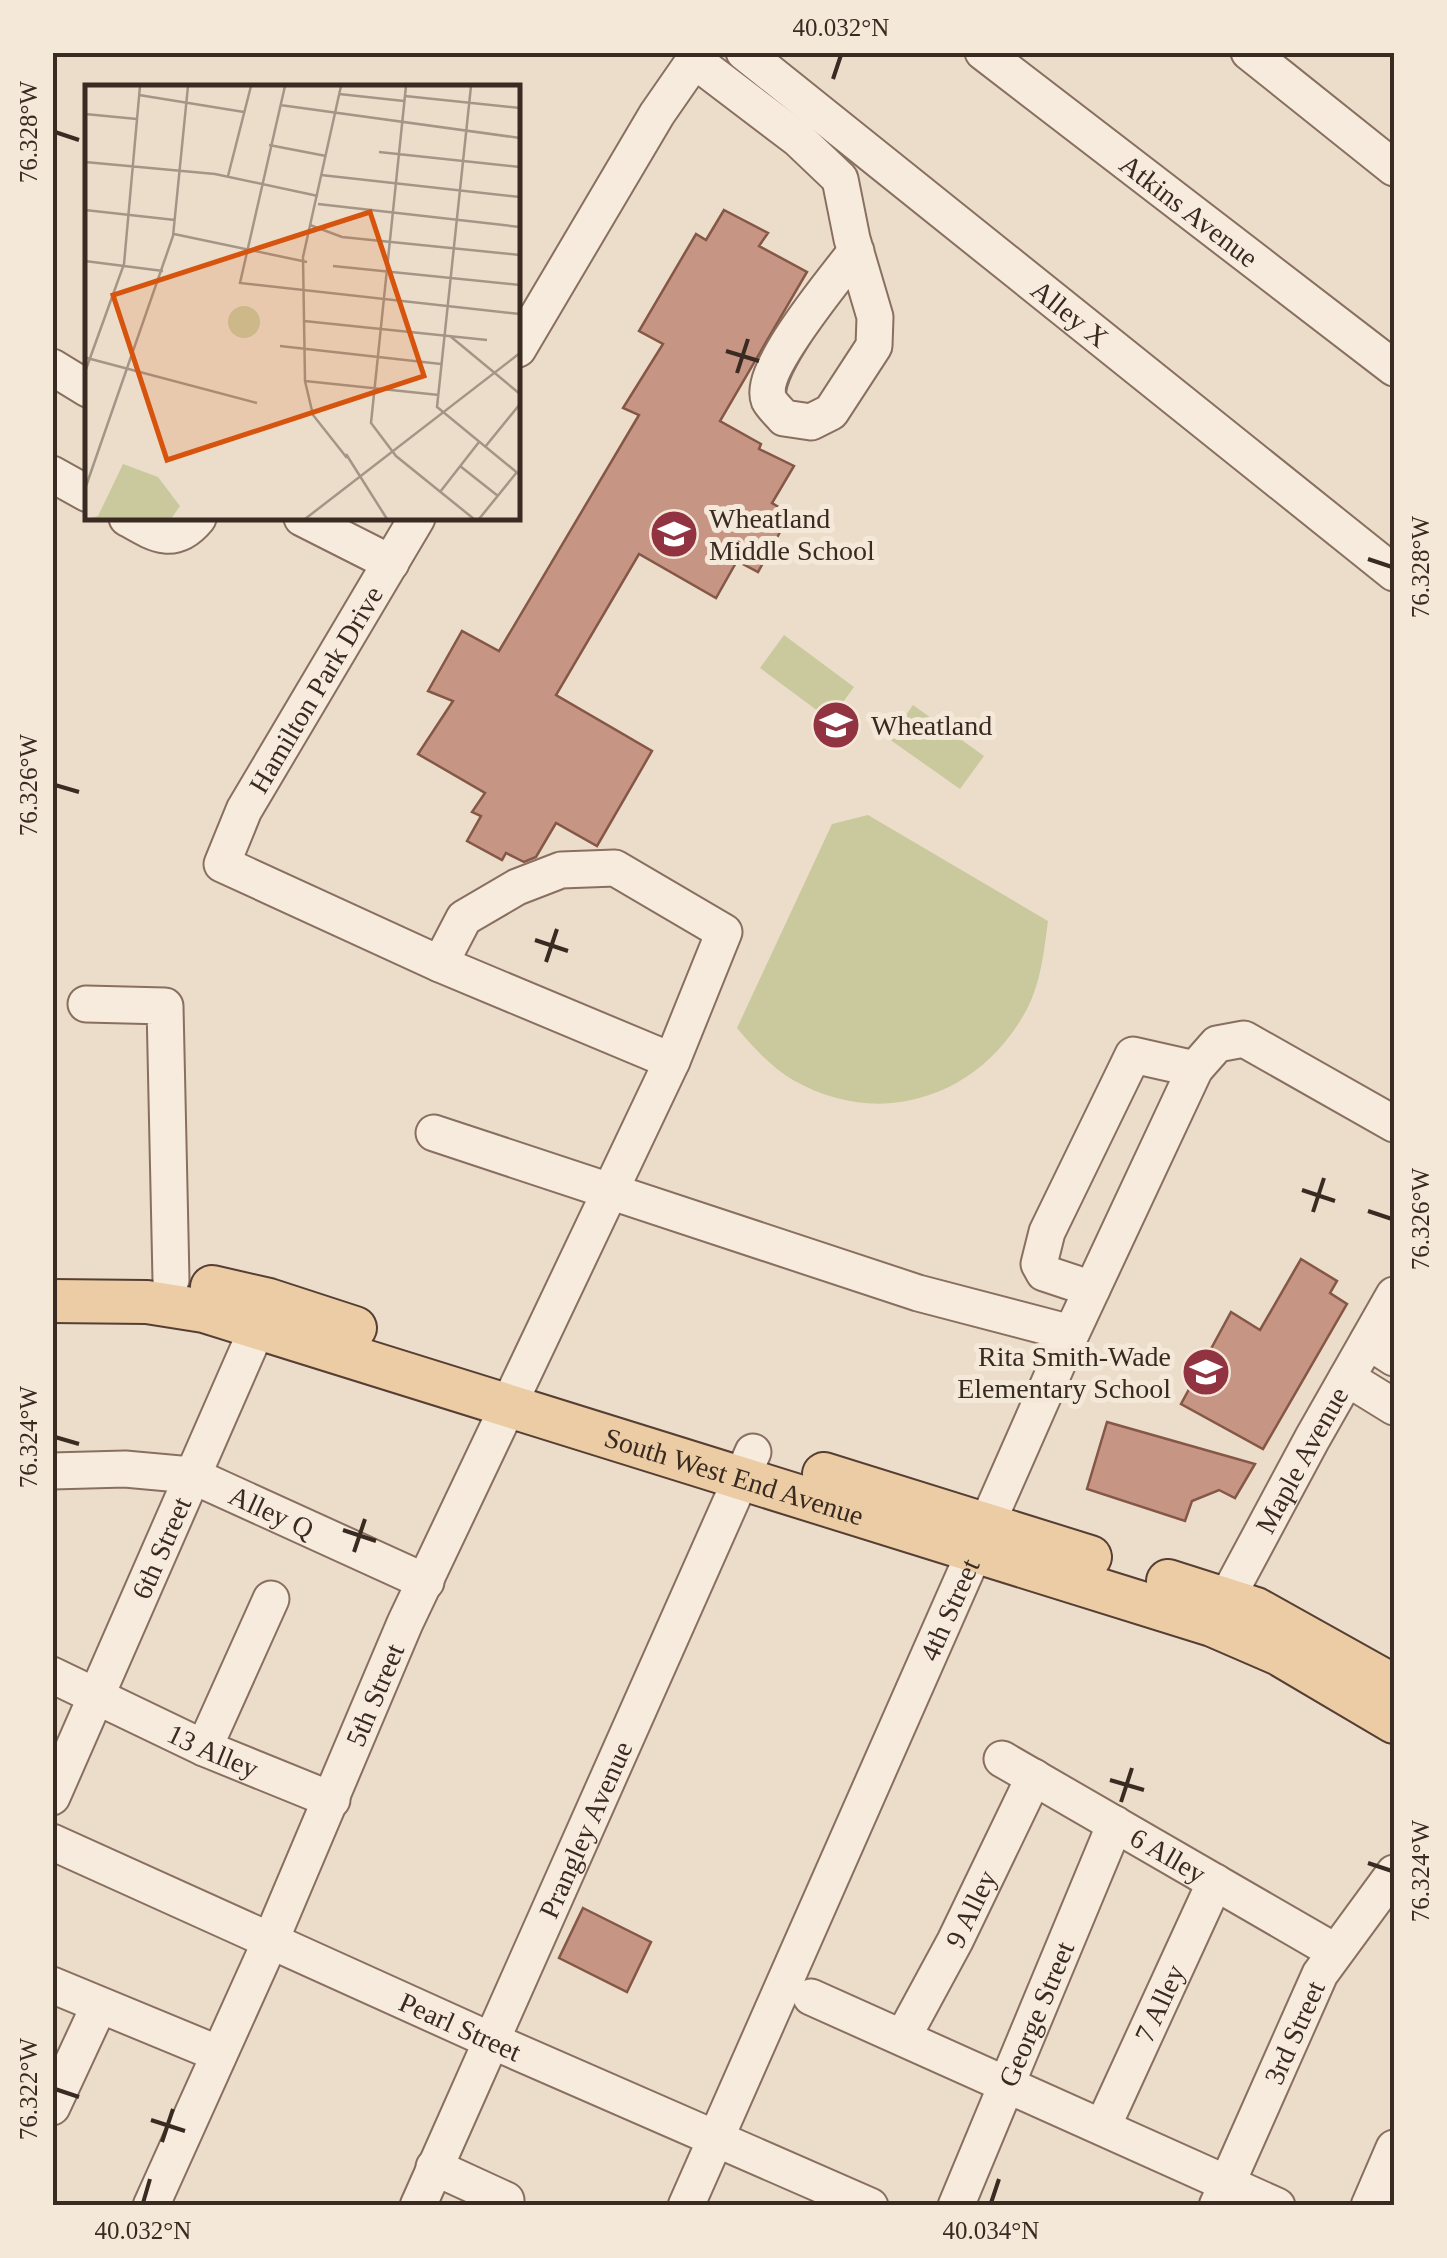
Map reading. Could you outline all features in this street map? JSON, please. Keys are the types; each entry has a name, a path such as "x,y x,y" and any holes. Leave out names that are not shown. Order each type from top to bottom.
{"main road":[{"name":"South West End Avenue","path":"52,1275 171,1280 263,1314 1219,1612 1292,1626 1394,1686"},
{"name":"South West End Avenue","path":"52,1300 148,1302 204,1311 263,1314"},
{"name":"South West End Avenue","path":"1219,1612 1279,1654 1394,1722"}],"street":[{"name":"Alley X","path":"744,52 1394,572"},
{"name":"Atkins Avenue","path":"984,52 1394,368"},
{"path":"1249,52 1394,168"},
{"path":"520,346 657,114 697,56 840,180 856,251"},
{"path":"52,474 85,492"},
{"path":"130,520 154,534 170,536 187,531 196,520"},
{"path":"306,520 391,563"},
{"name":"Hamilton Park Drive","path":"417,520 244,810 222,864 440,964"},
{"name":"5th Street","path":"151,2206 426,1582 672,1061 724,932 615,868 561,870 517,887 464,918 440,964"},
{"path":"440,964 672,1061"},
{"path":"86,1004 165,1006 171,1280"},
{"name":"4th Street","path":"686,2206 847,1836 1194,1069 1218,1044 1244,1039 1394,1124"},
{"path":"1092,1289 1044,1273 1039,1264 1047,1232 1132,1055 1194,1069"},
{"path":"434,1133 918,1293 1072,1333"},
{"name":"Maple Avenue","path":"1219,1612 1347,1378 1381,1350 1394,1295"},
{"name":"6th Street","path":"52,1797 263,1314"},
{"path":"1347,1378 1394,1407"},
{"name":"Prangley Avenue","path":"418,2206 747,1466"},
{"name":"Alley Q","path":"52,1470 126,1469 192,1475 426,1582"},
{"path":"204,1748 271,1599"},
{"name":"13 Alley","path":"52,1675 204,1748 332,1800"},
{"name":"6 Alley","path":"1002,1759 1334,1950"},
{"name":"9 Alley","path":"903,2037 955,1941 1034,1777"},
{"name":"George Street","path":"956,2206 1115,1824"},
{"name":"Pearl Street","path":"52,1842 870,2206"},
{"name":"7 Alley","path":"1103,2126 1215,1882"},
{"name":"3rd Street","path":"1222,2194 1320,1974 1334,1950 1390,1887"},
{"path":"52,1985 219,2054"},
{"path":"812,1998 1103,2126 1222,2194 1277,2206"},
{"path":"52,2107 98,2006"},
{"path":"1368,2206 1394,2148"},
{"path":"434,2167 506,2200"}],"green space":[{"path":"784,635 854,687 830,720 760,668"},
{"path":"913,705 984,756 960,789 889,739"},
{"path":"868,815 1048,921 1036,988 1007,1040 983,1065 955,1084 925,1097 893,1103 860,1103 826,1095 793,1080 770,1063 737,1028 832,824"}],"building":[{"name":"Wheatland Middle School","path":"724,210 768,233 759,246 807,272 720,421 761,444 759,449 794,466 772,503 790,514 758,572 737,561 716,598 639,554 556,695 652,751 597,846 556,823 536,857 524,862 506,853 502,860 467,841 481,816 472,812 485,793 418,754 453,701 428,691 462,631 499,651 639,415 623,408 663,344 639,331 696,234 706,240"},
{"path":"1301,1259 1337,1281 1330,1293 1347,1304 1263,1449 1181,1404 1231,1312 1260,1330"},
{"path":"1107,1422 1255,1464 1235,1498 1219,1490 1192,1501 1185,1521 1087,1489"},
{"path":"583,1908 651,1942 627,1992 559,1958"}],"place":[{"name":"Wheatland Middle School","path":"674,534"},
{"name":"Wheatland","path":"836,725"},
{"name":"Rita Smith-Wade Elementary School","path":"1206,1372"}]}
